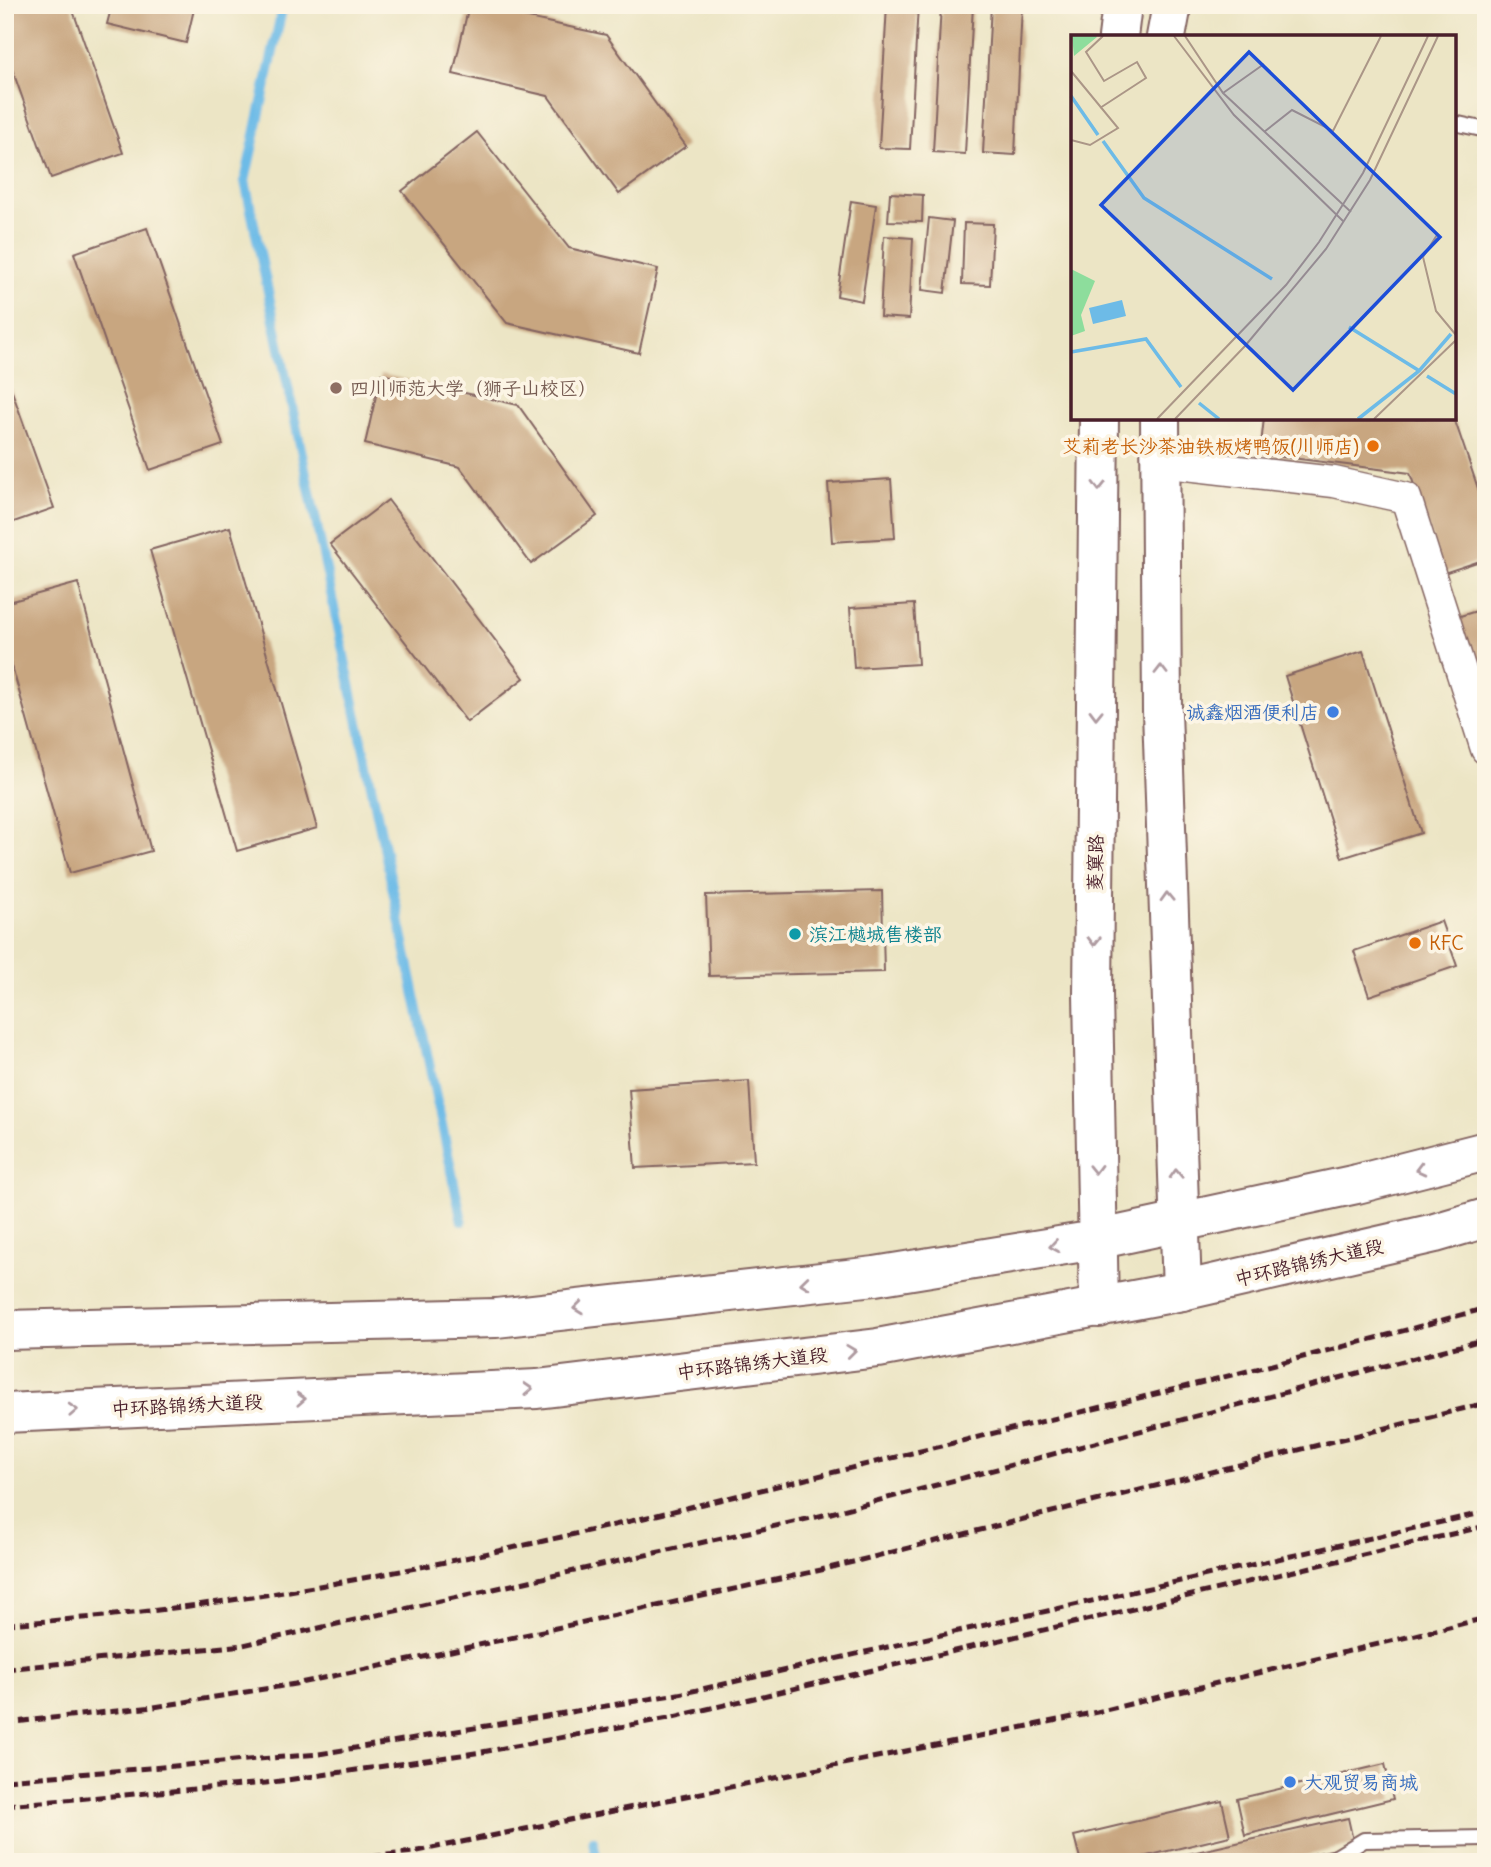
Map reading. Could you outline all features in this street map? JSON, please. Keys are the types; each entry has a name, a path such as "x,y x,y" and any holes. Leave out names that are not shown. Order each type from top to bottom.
{"main road":[{"path":"1118,35 1122,5"},
{"path":"1166,35 1172,5"},
{"name":"菱窠路","path":"1100,420 1093,994 1096,1240 1100,1308"},
{"path":"1160,420 1162,711 1177,1221 1182,1291"},
{"path":"5,1330 496,1318 876,1276 1096,1240 1357,1184 1486,1151"},
{"name":"中环路锦绣大道段","path":"5,1413 537,1389 878,1348 1182,1291 1435,1233 1486,1218"}],"street":[{"path":"1160,462 1334,482 1406,498 1486,749"}],"lane":[{"path":"1456,122 1486,130"},
{"path":"1328,1862 1364,1840 1486,1838"}],"building":[{"path":"5,5 71,5 123,153 51,178 5,49"},
{"path":"112,5 195,5 186,43 107,24"},
{"path":"469,5 606,35 686,146 619,194 548,96 453,74"},
{"path":"887,5 918,5 910,149 879,148"},
{"path":"941,5 973,5 965,154 933,152"},
{"path":"991,5 1022,5 1015,155 983,153"},
{"path":"477,132 569,248 658,269 639,353 507,323 402,191"},
{"path":"890,193 923,195 922,222 888,221"},
{"path":"851,201 876,205 862,301 837,296"},
{"path":"929,218 953,221 945,293 922,290"},
{"path":"964,223 993,224 990,285 962,284"},
{"path":"147,228 223,445 150,470 74,253"},
{"path":"884,236 913,238 909,319 880,317"},
{"path":"5,372 54,508 5,525"},
{"path":"381,374 518,405 597,516 531,564 460,467 365,444"},
{"path":"1264,420 1455,420 1486,512 1486,559 1444,573 1410,473 1260,454"},
{"path":"891,479 895,538 832,542 828,483"},
{"path":"388,500 524,678 467,722 330,544"},
{"path":"230,527 317,828 237,851 150,550"},
{"path":"78,583 151,851 70,873 5,641 5,603"},
{"path":"914,604 918,664 854,668 850,608"},
{"path":"1486,608 1486,697 1485,697 1457,617"},
{"path":"1363,651 1421,833 1342,858 1285,676"},
{"name":"滨江樾城售楼部","path":"882,891 884,972 709,976 706,895"},
{"path":"1441,921 1457,966 1369,996 1354,951"},
{"path":"749,1081 754,1162 635,1168 629,1089"},
{"path":"1385,1764 1393,1799 1245,1835 1237,1799"},
{"path":"1222,1801 1230,1836 1122,1862 1081,1862 1074,1836"},
{"path":"1348,1818 1354,1845 1277,1862 1152,1862"}],"waterway":[{"path":"283,5 245,181 462,1221"},
{"path":"593,1840 597,1862"}],"railway":[{"path":"5,1624 217,1602 427,1566 531,1544 1165,1392 1486,1308"},
{"path":"5,1669 243,1645 816,1517 1486,1339"},
{"path":"5,1723 154,1707 295,1684 433,1655 821,1570 1486,1403"},
{"path":"5,1780 319,1754 684,1693 1486,1512"},
{"path":"5,1805 266,1783 482,1752 669,1718 1486,1526"},
{"path":"327,1862 413,1852 1097,1712 1486,1618"}],"place":[{"name":"四川师范大学（狮子山校区）","path":"336,388"},
{"name":"艾莉老长沙茶油铁板烤鸭饭(川师店)","path":"1373,446"},
{"name":"诚鑫烟酒便利店","path":"1333,712"},
{"name":"滨江樾城售楼部","path":"795,934"},
{"name":"KFC","path":"1415,943"},
{"name":"大观贸易商城","path":"1290,1782"}]}
